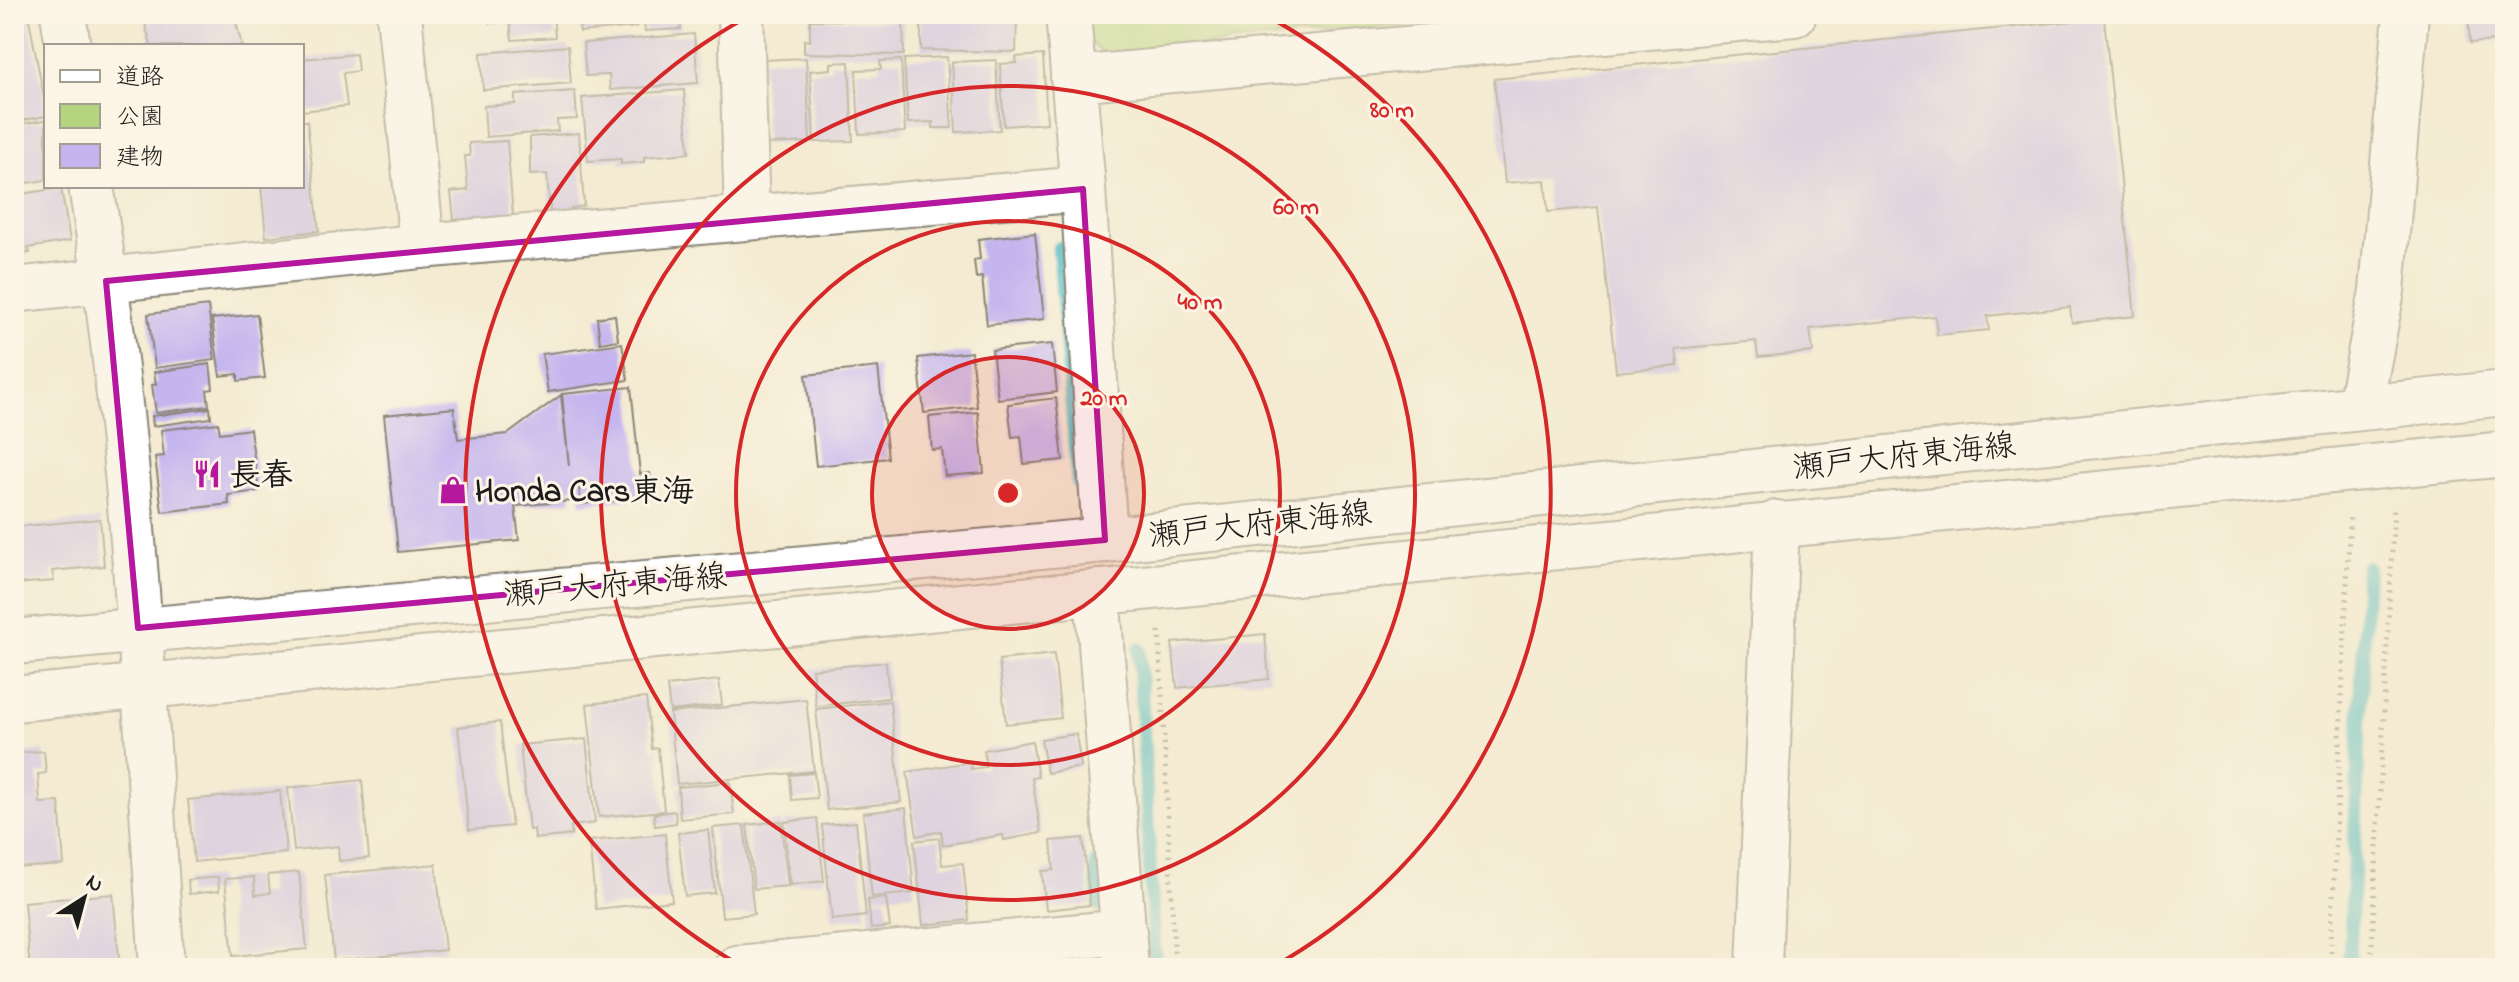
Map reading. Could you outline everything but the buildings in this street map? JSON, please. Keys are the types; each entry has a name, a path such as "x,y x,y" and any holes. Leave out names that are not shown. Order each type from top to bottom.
{"street":[{"path":"63,14 68,44"},
{"path":"399,14 422,246"},
{"path":"741,14 747,218"},
{"path":"1068,14 1083,189 1105,540"},
{"path":"1073,79 1513,27 1794,14"},
{"path":"2360,407 2382,291 2406,14"},
{"path":"91,188 106,281 138,628 162,968"},
{"path":"14,290 422,246 1083,189"},
{"name":"瀬戸大府東海線","path":"14,642 1105,540 2505,393"},
{"name":"瀬戸大府東海線","path":"14,699 1777,523 2505,454"},
{"path":"1759,968 1777,523"},
{"path":"737,968 1125,950 1097,592"}],"path":[{"path":"2371,968 2396,463"},
{"path":"2330,968 2352,467"},
{"path":"1156,587 1175,968"}],"highlighted area":[{"path":"1083,189 1105,540 138,628 106,281"}],"green space":[{"path":"1086,14 1486,14 1484,17 1107,55 1087,41"}],"waterway":[{"path":"1059,248 1078,483"},
{"path":"2349,968 2367,567"},
{"path":"1139,649 1155,968"},
{"path":"1096,863 1099,905"},
{"path":"1102,959 1103,968"}],"place":[{"name":"長春","path":"207,474"},
{"name":"Honda Cars東海","path":"453,490"}]}
